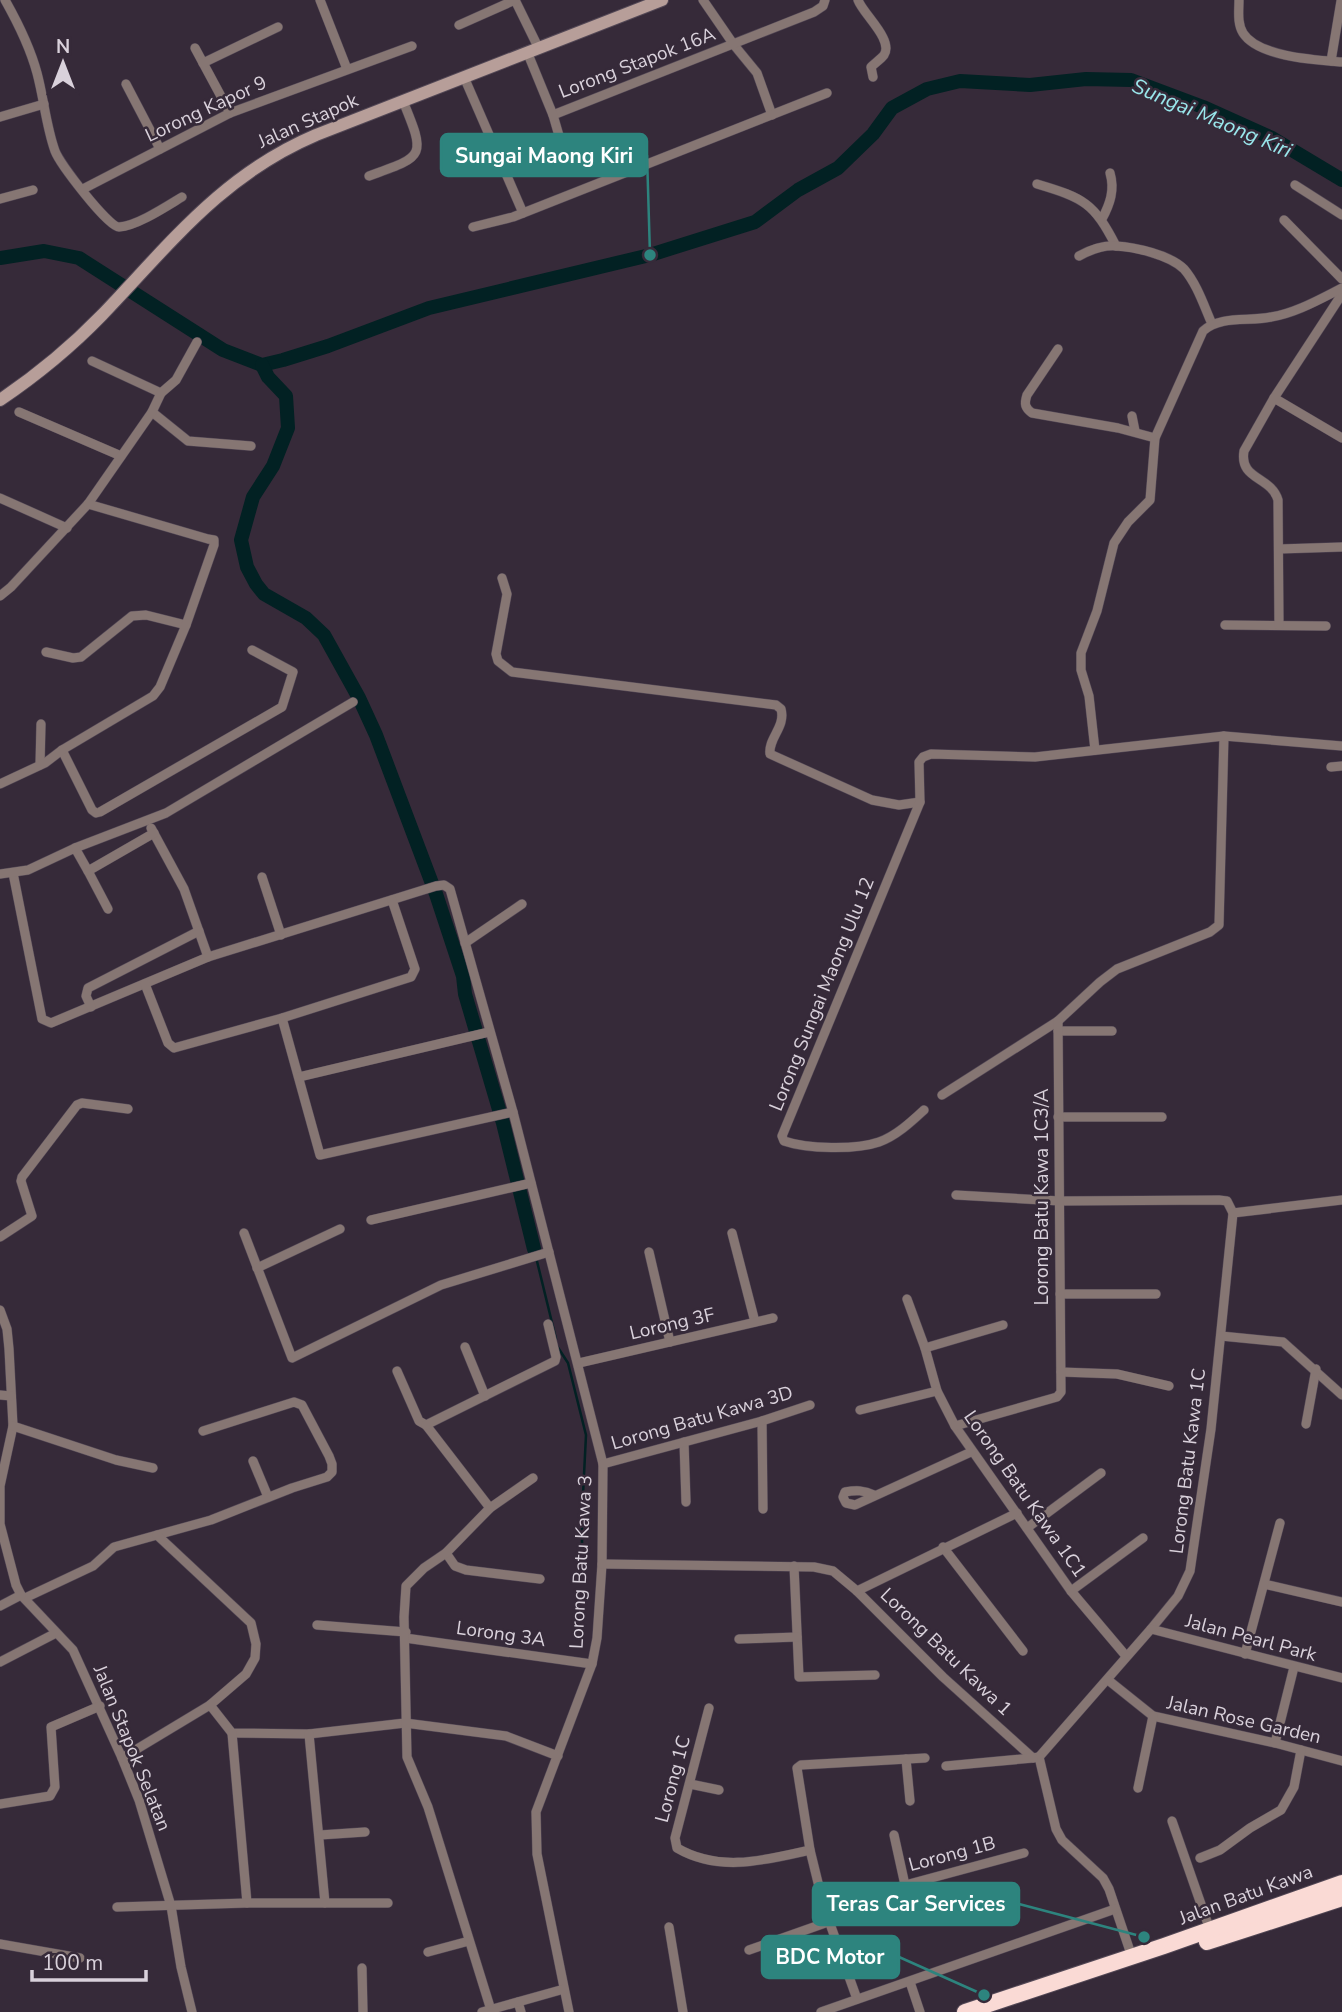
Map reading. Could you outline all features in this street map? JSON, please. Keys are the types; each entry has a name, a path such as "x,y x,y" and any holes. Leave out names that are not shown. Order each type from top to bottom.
{"highway":[{"name":"Jalan Batu Kawa","path":"965,2012 1342,1883"},
{"name":"Jalan Batu Kawa","path":"996,2012 1342,1898"},
{"path":"1319,1905 1342,1910"}],"main road":[{"name":"Jalan Stapok","path":"0,400 40,372 101,316 189,221 222,192 274,154 662,0"}],"street":[{"path":"5,0 28,48 56,153 64,168 95,206 115,227 134,223 181,197"},
{"path":"320,0 347,69"},
{"path":"459,25 515,0 534,51 562,146 504,169"},
{"path":"703,0 757,73 772,115"},
{"name":"Lorong Stapok 16A","path":"553,115 814,12 823,6 825,0"},
{"path":"858,0 861,8 875,23 886,48 884,55 871,67 873,77"},
{"path":"1239,0 1239,23 1249,40 1276,53 1342,62"},
{"path":"1331,61 1341,1"},
{"path":"203,64 278,27"},
{"name":"Lorong Kapor 9","path":"83,189 230,113 412,46"},
{"path":"195,48 230,113"},
{"path":"464,77 523,213"},
{"path":"126,84 160,149"},
{"path":"473,227 523,213 827,93"},
{"path":"369,176 408,162 415,155 417,135 403,101"},
{"path":"0,117 44,104"},
{"path":"1102,219 1109,206 1114,184 1110,173"},
{"path":"1037,184 1076,197 1093,207 1116,246"},
{"path":"1295,185 1342,215"},
{"path":"0,199 33,190"},
{"path":"1284,220 1342,279"},
{"path":"1079,256 1095,249 1116,246 1170,259 1184,270 1196,288 1212,324"},
{"path":"1342,288 1273,317 1212,324 1200,338 1156,439 1150,500 1128,522 1114,543 1097,611 1080,662 1089,696 1096,750 1224,736 1342,746"},
{"path":"1279,625 1276,494 1245,469 1242,461 1244,451 1274,398 1342,293"},
{"path":"0,596 68,528 88,504 152,412 161,393 176,380 197,342"},
{"path":"1058,349 1027,395 1024,403 1026,409 1032,414 1135,431 1156,439"},
{"path":"92,361 161,393"},
{"path":"1274,398 1342,438"},
{"path":"19,412 121,456"},
{"path":"152,412 188,441 251,446"},
{"path":"1132,416 1135,431"},
{"path":"0,498 68,528"},
{"path":"0,784 40,765 153,696 160,687 186,625 214,545 214,540 88,504"},
{"path":"1279,549 1342,547"},
{"path":"502,578 506,603 496,654 498,661 512,672 776,705 780,709 782,721 769,747 770,754 872,800 899,805 920,802"},
{"path":"46,653 81,657 132,616 146,615 186,625"},
{"path":"1225,625 1326,626"},
{"path":"62,750 92,810 100,812 282,707 293,673 252,650"},
{"path":"0,874 45,864 75,848 166,813 353,702"},
{"path":"40,765 41,724"},
{"path":"942,1095 1058,1026 1100,982 1117,970 1210,932 1219,925 1224,736"},
{"name":"Lorong Sungai Maong Ulu 12","path":"925,1110 898,1132 879,1142 863,1145 793,1144 785,1141 782,1136 920,802 919,762 931,754 1035,757 1096,750"},
{"path":"1331,767 1342,766"},
{"path":"148,821 184,889 208,957"},
{"path":"88,870 154,833"},
{"path":"75,848 108,909"},
{"path":"13,873 42,1019 51,1023 208,957 392,900 415,969 411,976 282,1018 174,1048 168,1043 145,984"},
{"path":"262,877 281,935"},
{"name":"Lorong Batu Kawa 3","path":"392,900 436,886 444,885 450,889 465,943 481,1034 527,1184 540,1254 579,1363 603,1464 602,1564 597,1638 592,1664 536,1812 535,1823 537,1854 569,2012"},
{"path":"465,943 523,904"},
{"path":"91,1007 86,996 88,988 199,931"},
{"path":"282,1018 320,1155 505,1114"},
{"path":"1058,1026 1112,1031"},
{"name":"Lorong Batu Kawa 1C3/A","path":"1058,1026 1061,1372"},
{"path":"299,1077 481,1034"},
{"path":"0,1237 32,1216 22,1177 77,1105 82,1103 128,1109"},
{"path":"1058,1117 1162,1117"},
{"path":"371,1220 527,1184"},
{"path":"956,1195 1060,1202 1219,1200 1227,1202 1233,1213 1342,1200"},
{"name":"Lorong Batu Kawa 1C","path":"1036,1758 1108,1680 1185,1585 1194,1560 1222,1336 1233,1213"},
{"path":"257,1268 340,1229"},
{"path":"244,1233 292,1358 441,1285 540,1254"},
{"path":"732,1233 755,1322"},
{"path":"649,1252 670,1342"},
{"path":"1060,1294 1156,1294"},
{"name":"Lorong Batu Kawa 1C1","path":"907,1299 937,1391 955,1426 1071,1591 1126,1656"},
{"name":"Jalan Stapok Selatan","path":"1,1313 9,1349 13,1426 1,1486 0,1524 3,1548 23,1597 73,1650 122,1758 139,1800 171,1906 192,2012"},
{"name":"Lorong 3F","path":"579,1363 773,1318"},
{"path":"426,1425 555,1361 548,1324"},
{"path":"925,1348 1003,1325"},
{"path":"1222,1336 1279,1340 1340,1387"},
{"path":"465,1347 485,1396"},
{"path":"1306,1424 1316,1369"},
{"path":"397,1371 419,1420 426,1425 490,1508"},
{"path":"955,1426 1058,1396 1061,1392 1061,1372 1116,1374 1169,1386"},
{"path":"859,1410 937,1391"},
{"path":"0,1395 11,1395"},
{"path":"0,1606 93,1566 114,1547 211,1520 327,1477 332,1472 329,1456 302,1405 294,1402 203,1431"},
{"name":"Lorong Batu Kawa 3D","path":"603,1464 762,1421 810,1405"},
{"path":"762,1421 763,1509"},
{"path":"13,1426 116,1460 153,1468"},
{"path":"684,1442 686,1502"},
{"path":"874,1495 971,1452"},
{"path":"253,1461 268,1497"},
{"path":"1027,1528 1101,1473"},
{"path":"533,1478 490,1508 446,1553 424,1568 406,1586 404,1617 407,1757 428,1807 469,1941 486,2011 564,1989"},
{"path":"857,1591 1017,1513"},
{"path":"1245,1654 1280,1523"},
{"path":"122,1758 210,1705 234,1686 252,1666 255,1658 251,1623 157,1535"},
{"path":"1071,1591 1143,1538"},
{"path":"943,1547 1023,1651"},
{"path":"446,1553 456,1566 466,1570 540,1579"},
{"name":"Lorong Batu Kawa 1","path":"602,1564 794,1566 833,1571 857,1591 943,1677 1036,1758"},
{"path":"794,1566 799,1677 875,1675"},
{"path":"1264,1584 1342,1602"},
{"name":"Lorong 3A","path":"317,1625 406,1635 592,1664"},
{"name":"Jalan Pearl Park","path":"1151,1629 1342,1678"},
{"path":"0,1662 56,1633"},
{"path":"739,1639 797,1637"},
{"path":"1275,1743 1294,1667"},
{"name":"Jalan Rose Garden","path":"1108,1680 1153,1716 1342,1761"},
{"path":"210,1705 232,1733 247,1903"},
{"path":"0,1804 50,1796 55,1787 51,1727 100,1706"},
{"name":"Lorong 1C","path":"709,1708 675,1838 677,1848 686,1853 733,1864 751,1863 810,1850"},
{"path":"1138,1788 1153,1716"},
{"path":"232,1733 309,1734 405,1723 506,1736 558,1756"},
{"path":"309,1734 325,1903"},
{"path":"1200,1858 1220,1850 1281,1810 1294,1787 1301,1750"},
{"path":"857,2000 824,1907 810,1850 797,1768 801,1765 925,1758"},
{"path":"946,1766 1036,1758 1056,1829 1062,1840 1103,1878 1132,1957"},
{"path":"906,1759 911,1801"},
{"path":"690,1784 719,1790"},
{"path":"1172,1821 1210,1930"},
{"path":"320,1835 365,1832"},
{"path":"894,1835 905,1885"},
{"name":"Lorong 1B","path":"824,1907 1024,1853"},
{"path":"117,1907 388,1903"},
{"path":"821,2012 1115,1909"},
{"path":"749,1950 828,1922"},
{"path":"668,1927 683,2012"},
{"path":"428,1952 469,1941"},
{"path":"0,1944 80,1958"},
{"path":"362,1968 363,2012"},
{"path":"910,1982 920,2012"},
{"path":"518,2002 521,2012"}],"waterway":[{"name":"Sungai Maong Kiri","path":"0,258 44,251 79,258 223,350 262,365 328,346 429,308 650,255 755,222 798,190 838,168 873,134 892,108 927,89 960,81 1030,85 1086,79 1131,80 1203,107 1272,138 1342,180"},
{"path":"262,365 268,377 286,396 288,428 273,466 253,497 241,540 247,567 264,594 306,618 324,635 376,735 436,894 463,976 465,994 503,1123 534,1249"},
{"path":"534,1249 556,1339"},
{"path":"557,1346 568,1363 586,1435 582,1579"}],"place":[{"name":"Sungai Maong Kiri","path":"650,255"},
{"name":"Teras Car Services","path":"1144,1937"},
{"name":"BDC Motor","path":"984,1995"}]}
